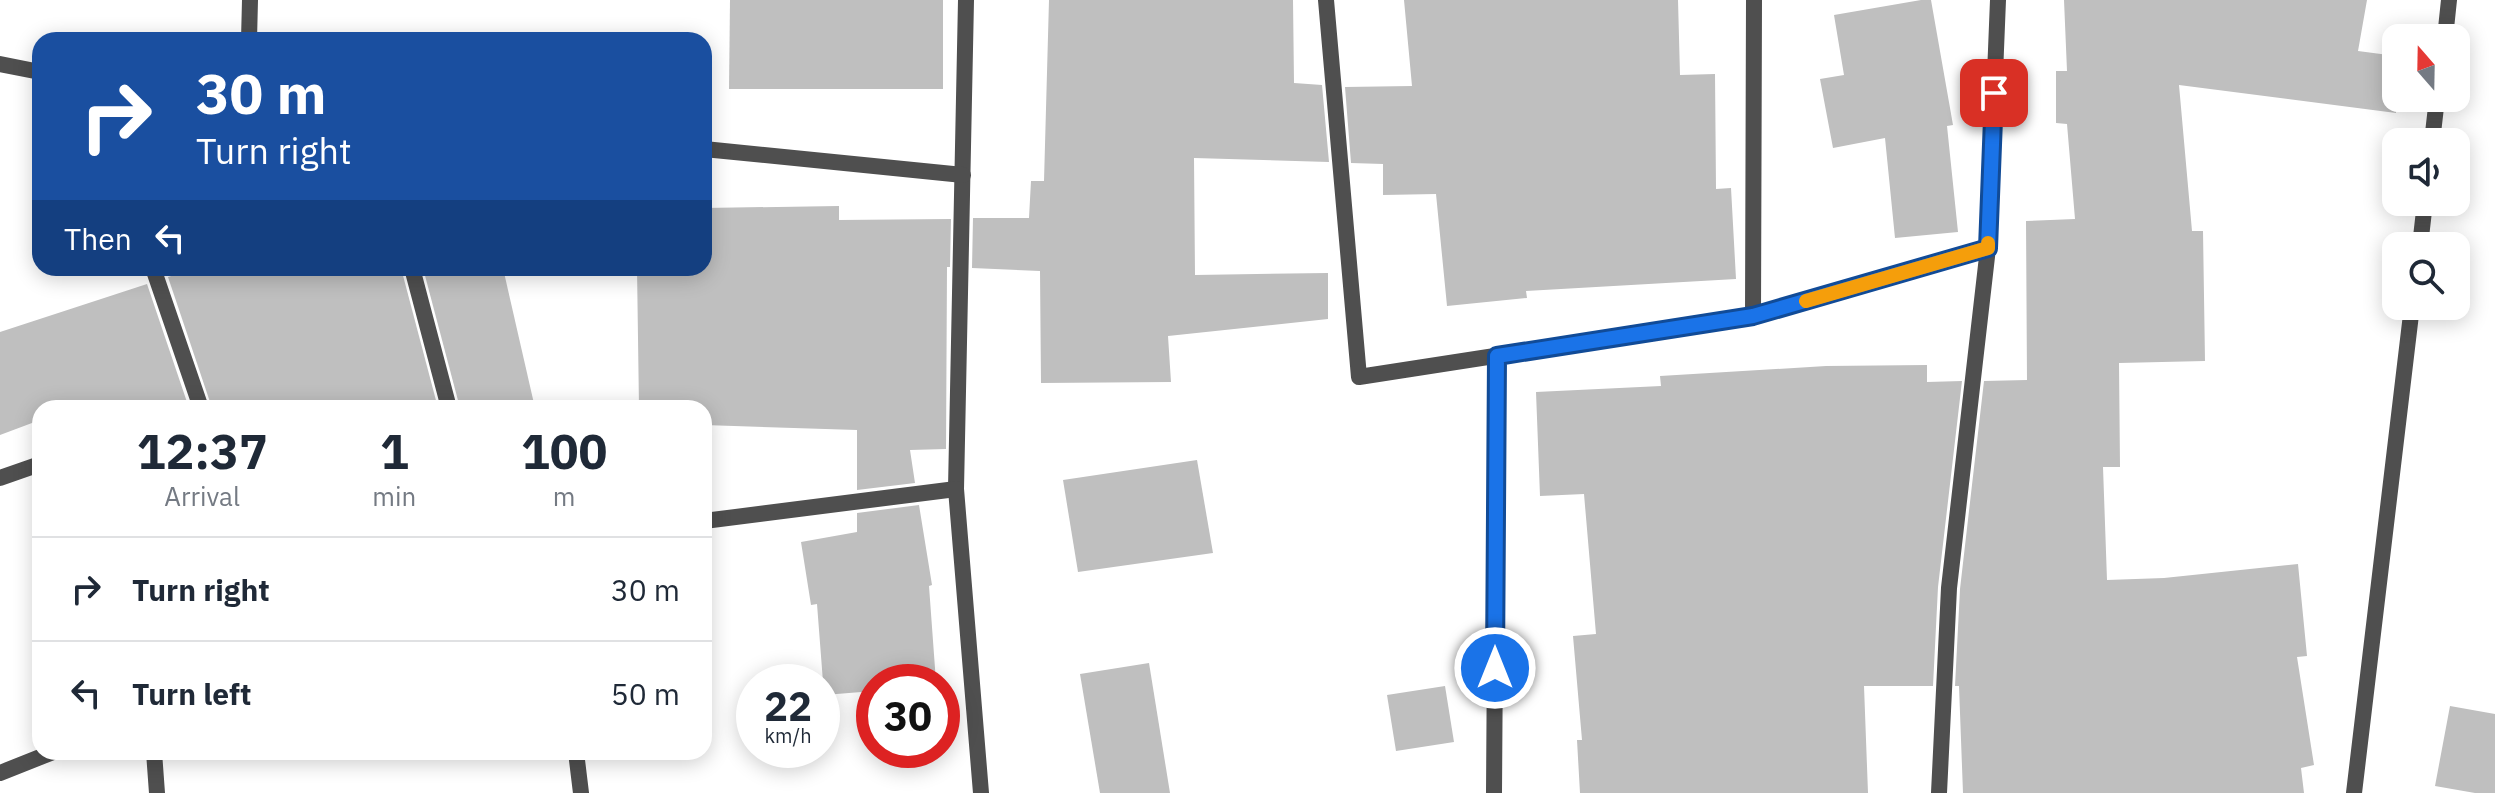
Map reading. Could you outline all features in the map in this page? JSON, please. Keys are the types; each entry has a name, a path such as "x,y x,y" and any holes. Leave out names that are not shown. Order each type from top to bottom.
{"street":[{"path":"249,32 250,0"},
{"path":"966,0 956,489 981,793"},
{"path":"1326,0 1359,377 1753,316 1988,248"},
{"path":"1753,316 1754,0"},
{"path":"1939,793 1949,588 1988,248 1998,0"},
{"path":"2446,24 2449,0"},
{"path":"0,64 32,70"},
{"path":"712,150 963,175"},
{"path":"156,276 198,400"},
{"path":"414,276 447,400"},
{"path":"2354,793 2410,320"},
{"path":"1494,793 1497,356"},
{"path":"0,478 32,467"},
{"path":"712,520 956,489"},
{"path":"0,773 33,760"},
{"path":"155,760 157,793"},
{"path":"577,760 581,793"}],"building":[{"path":"730,0 943,0 943,89 729,89"},
{"path":"1049,0 1293,0 1294,83 1322,85 1329,162 1194,158 1195,275 1328,273 1328,319 1168,336 1171,382 1041,383 1040,271 972,268 973,218 1029,218 1031,181 1044,181"},
{"path":"1404,0 1678,0 1680,75 1715,74 1716,189 1731,188 1736,279 1526,291 1527,298 1447,306 1436,194 1383,195 1383,164 1351,163 1345,87 1412,86"},
{"path":"1931,0 1953,125 1947,126 1958,232 1895,238 1885,138 1833,148 1820,79 1844,75 1834,15"},
{"path":"2064,0 2367,0 2358,51 2382,54 2382,111 2179,85 2192,231 2203,231 2205,361 2119,363 2120,467 2103,467 2107,580 2164,578 2298,564 2307,656 2297,657 2314,765 2301,768 2304,793 1963,793 1959,686 1955,686 1960,589 1984,381 2027,380 2026,221 2075,219 2067,124 2056,123 2056,71 2067,71"},
{"path":"839,206 839,220 951,219 950,267 947,267 946,449 910,450 915,483 857,490 857,430 712,425 712,400 639,400 637,276 712,276 712,208"},
{"path":"403,276 436,400 209,400 168,277"},
{"path":"425,276 505,276 533,400 458,400"},
{"path":"147,284 186,400 32,400 32,423 0,435 0,332"},
{"path":"1927,365 1927,382 1962,381 1938,587 1933,686 1864,686 1868,793 1580,793 1577,740 1582,740 1573,636 1596,634 1584,494 1540,496 1536,392 1661,386 1660,376 1826,366"},
{"path":"1197,460 1213,553 1078,572 1063,480"},
{"path":"919,505 932,585 929,586 935,664 856,664 856,692 840,694 840,664 822,664 817,604 811,605 801,542 857,532 857,513"},
{"path":"1149,663 1170,793 1100,793 1080,674"},
{"path":"1445,686 1454,742 1396,751 1387,695"},
{"path":"2450,706 2495,714 2495,793 2435,786"}],"slow traffic":[{"path":"1806,301 1988,248 1988,243"}],"route":[{"path":"1495,668 1497,356 1753,316 1988,248 1994,93"}]}
